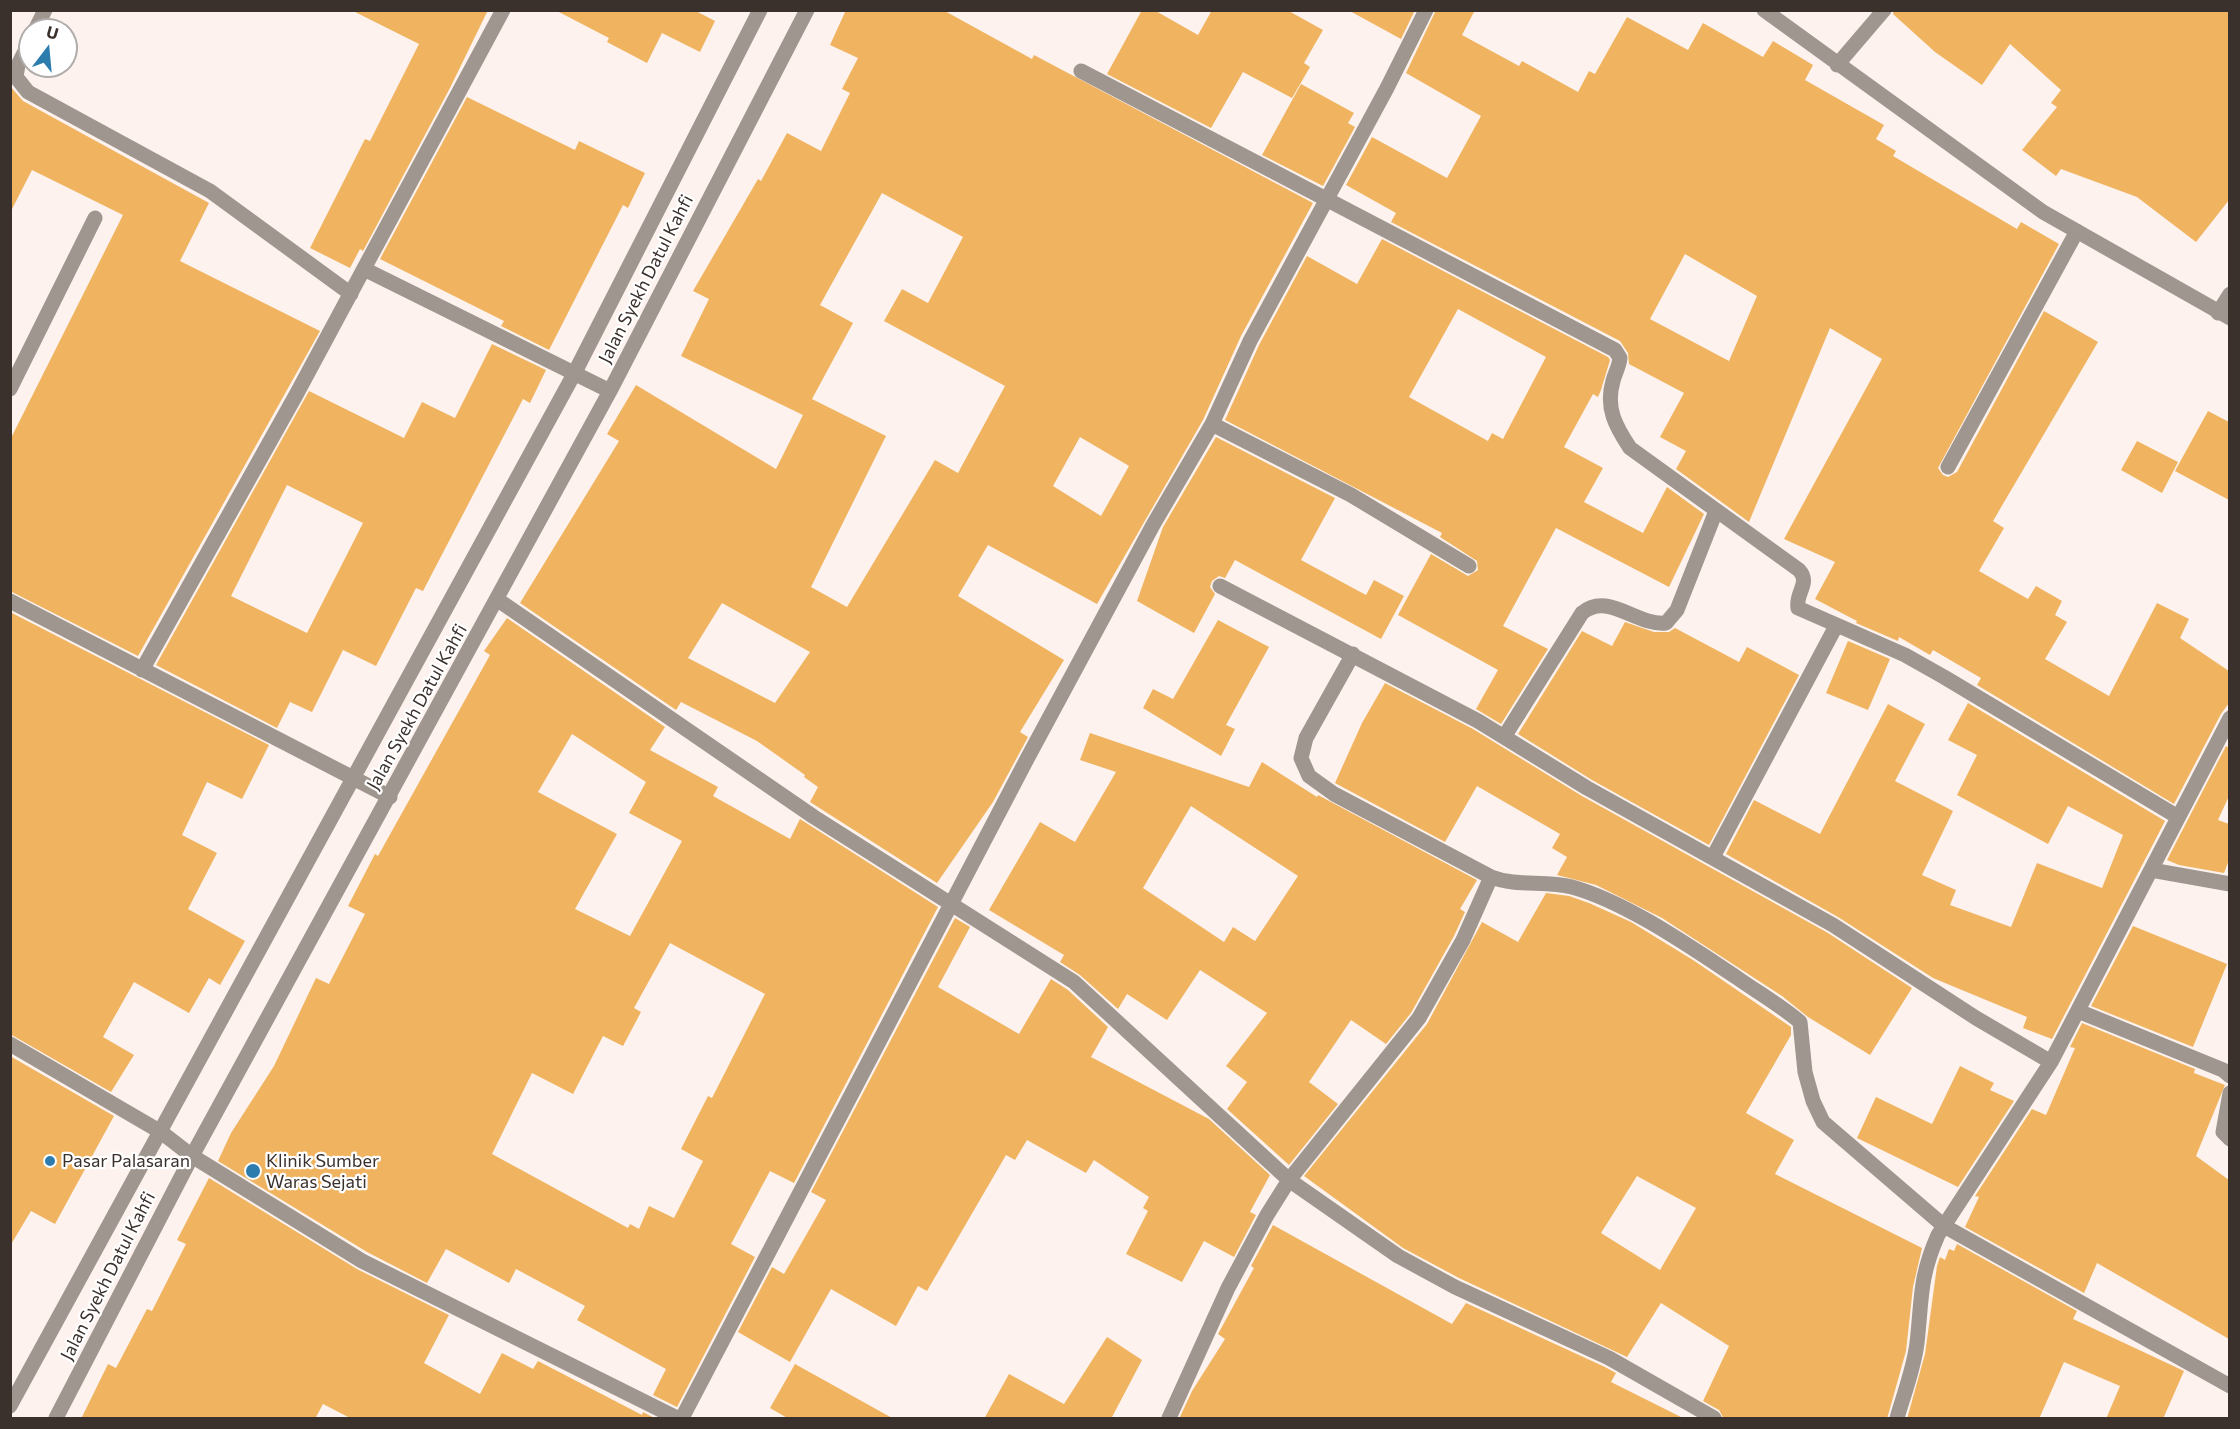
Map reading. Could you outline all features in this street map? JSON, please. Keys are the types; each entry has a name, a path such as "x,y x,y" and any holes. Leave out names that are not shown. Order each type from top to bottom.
{"street":[{"name":"Jalan Syekh Datul Kahfi","path":"10,1406 574,374 760,10"},
{"name":"Jalan Syekh Datul Kahfi","path":"56,1419 192,1156 498,600 610,391 807,10"},
{"path":"682,1419 857,1079 1027,759 1153,525 1212,424 1250,341 1426,10"},
{"path":"1764,10 2043,212 2224,316 2229,294"},
{"path":"1837,65 1884,10"},
{"path":"142,670 351,294 502,11"},
{"path":"18,64 16,77 28,92 210,191 351,294"},
{"path":"1081,71 1615,350 1620,358 1612,383 1610,405 1614,424 1630,448 1799,570 1804,575 1804,582 1798,598 1798,608 1944,676 2178,817"},
{"path":"10,389 96,218"},
{"path":"1948,467 2077,231"},
{"path":"364,269 610,391"},
{"path":"1212,424 1352,495 1469,566"},
{"path":"1504,737 1582,613 1589,607 1596,604 1612,607 1657,624 1666,623 1677,610 1716,511"},
{"path":"1220,586 1353,654 1504,737 1587,788 1833,925 1976,1018 2051,1062"},
{"path":"498,600 814,817 1074,982 1289,1180 1398,1256 1455,1287 1609,1358 1714,1419"},
{"path":"10,601 390,797"},
{"path":"1713,857 1836,626"},
{"path":"1353,654 1306,738 1301,758 1309,776 1334,794 1491,877 1505,882 1546,882 1573,887 1609,902 1686,944 1800,1022 1805,1072 1813,1101 1823,1122 1944,1226 2229,1386"},
{"path":"1897,1419 1917,1344 1919,1298 1926,1261 1944,1226 2051,1062 2229,718"},
{"path":"2151,870 2229,884"},
{"path":"1169,1419 1228,1288 1289,1180 1419,1018 1462,940 1491,877"},
{"path":"2078,1011 2223,1070 2229,1076"},
{"path":"10,1044 161,1132 192,1156 362,1261 677,1419"},
{"path":"2229,1093 2223,1132 2229,1139"}],"building":[{"path":"351,10 488,10 450,88 363,251 360,249 350,268 310,248 365,139 370,141 419,44"},
{"path":"555,10 694,10 715,21 700,52 662,33 647,63 607,42 609,38"},
{"path":"846,10 943,10 1032,59 1034,55 1313,203 1241,336 1203,420 1097,604 988,545 958,596 1064,660 1020,732 1028,737 993,802 937,883 810,802 818,787 757,741 681,702 676,710 520,603 619,441 607,434 636,385 776,469 803,415 681,356 709,299 693,291 758,179 761,181 787,133 821,151 850,93 842,89 858,58 830,45","holes":["882,193 963,237 928,303 902,289 884,321 1005,386 958,473 935,460 847,607 811,587 886,436 812,399 853,323 820,305","1080,437 1129,466 1101,516 1053,486","722,603 810,652 775,703 688,658"]},
{"path":"1142,10 1154,10 1198,35 1212,10 1287,10 1323,30 1304,63 1310,67 1292,98 1243,72 1211,128 1107,74"},
{"path":"1348,10 1415,10 1401,39"},
{"path":"1436,10 1475,10 1462,35 1519,66 1522,61 1578,92 1589,71 1595,74 1627,17 1688,50 1703,23 1763,57 1773,41 1813,65 1805,80 1884,125 1876,139 1896,151 1893,156 2017,229 2021,222 2059,244 1938,468 1943,475 1948,477 1957,472 2044,311 2098,342 1993,521 2004,528 1979,571 2028,599 2036,586 2062,601 2055,615 2067,622 2045,659 2109,696 2157,603 2189,619 2180,638 2229,671 2229,703 2174,804 1977,685 1981,678 1933,650 1930,655 1899,637 1898,641 1856,623 1857,621 1815,599 1835,562 1784,539 1882,359 1830,328 1749,522 1676,469 1686,451 1660,437 1684,393 1629,364 1628,353 1620,341 1391,222 1396,213 1346,185 1372,137 1447,178 1481,116 1406,73","holes":["1685,254 1757,296 1729,361 1650,319"]},
{"path":"1894,10 2229,10 2229,200 2196,242 2137,197 2061,169 2056,176 2022,150 2057,107 2051,103 2061,90 2010,44 1982,85 1935,52 1893,14"},
{"path":"1301,84 1354,113 1348,123 1355,127 1323,186 1262,155"},
{"path":"10,86 23,101 209,203 180,261 320,331 138,656 10,591 10,440 123,215 32,170 10,213"},
{"path":"467,97 575,150 579,141 645,173 628,208 623,205 549,350 501,326 504,321 380,259"},
{"path":"1382,239 1608,357 1610,360 1598,397 1593,394 1564,447 1603,468 1584,502 1643,533 1667,487 1704,514 1669,587 1556,528 1503,626 1548,649 1501,724 1476,709 1498,670 1398,615 1431,554 1468,576 1478,570 1477,561 1440,537 1442,533 1225,420 1259,345 1307,256 1357,284","holes":["1458,309 1546,357 1503,439 1492,433 1488,441 1409,397"]},
{"path":"492,344 546,370 530,403 523,399 423,591 416,588 376,666 343,650 312,712 290,702 277,728 156,665 309,391 404,438 422,402 455,418","holes":["287,485 363,523 307,633 231,596"]},
{"path":"2208,411 2229,422 2229,500 2175,471"},
{"path":"1216,437 1335,498 1301,560 1366,595 1374,580 1404,596 1381,639 1235,560 1225,578 1219,576 1212,581 1210,587 1215,594 1194,633 1137,601 1163,527"},
{"path":"2137,441 2178,462 2162,493 2121,470"},
{"path":"10,612 269,745 242,799 207,782 182,835 217,853 188,909 245,941 220,985 209,978 189,1013 134,982 103,1037 134,1055 111,1092 10,1034"},
{"path":"507,618 665,727 650,750 718,787 713,796 790,839 800,819 938,907 794,1183 770,1171 731,1244 755,1257 677,1407 653,1395 666,1369 577,1320 585,1306 516,1269 509,1283 446,1249 427,1283 367,1252 218,1161 231,1133 274,1066 316,978 329,984 365,914 348,906 375,854 378,856 490,655 484,651","holes":["572,734 646,782 629,813 682,841 630,936 575,909 617,834 538,792","670,943 765,994 712,1098 708,1096 681,1149 703,1161 674,1218 649,1206 639,1229 630,1224 628,1228 492,1154 532,1073 573,1094 603,1036 623,1046 641,1012 634,1008"]},
{"path":"1218,620 1269,647 1226,725 1235,729 1221,756 1143,708 1153,689 1173,699"},
{"path":"1625,622 1654,632 1669,632 1675,628 1739,662 1747,647 1799,675 1709,845 1592,780 1518,734 1582,631 1612,646"},
{"path":"1848,641 1890,659 1868,710 1826,693"},
{"path":"1385,683 1473,729 1582,796 1828,933 1912,988 1870,1055 1808,1017 1782,996 1662,918 1596,885 1557,875 1567,857 1552,848 1560,834 1477,786 1445,842 1335,783 1362,723"},
{"path":"1968,703 2165,821 2052,1039 2023,1028 2027,1017 1933,978 1838,917 1726,854 1754,800 1820,834 1888,704 1925,724 1895,781 1953,811 1922,875 1956,890 1950,905 2011,927 2037,863 2102,888 2123,835 2068,806 2048,844 1957,795 1977,755 1948,740"},
{"path":"1090,733 1249,787 1262,762 1317,797 1318,795 1477,880 1460,909 1465,912 1454,936 1411,1013 1386,1044 1351,1020 1309,1082 1338,1104 1289,1165 1227,1109 1247,1082 1226,1066 1267,1013 1200,970 1167,1020 1127,994 1118,1009 1080,975 1060,962 1064,955 989,910 1040,822 1075,842 1116,772 1080,760","holes":["1191,806 1298,876 1255,941 1233,927 1224,942 1143,888"]},
{"path":"2226,746 2229,748 2229,796 2218,820 2229,824 2229,860 2224,873 2179,865 2167,860"},
{"path":"1546,893 1569,896 1631,922 1693,960 1791,1027 1791,1035 1746,1113 1794,1140 1775,1174 1922,1248 1913,1287 1906,1351 1887,1419 1724,1419 1719,1410 1703,1401 1729,1346 1661,1303 1627,1357 1459,1278 1403,1248 1304,1176 1427,1024 1482,922 1518,942","holes":["1637,1176 1696,1208 1660,1270 1601,1233"]},
{"path":"955,918 970,927 938,987 1019,1034 1051,979 1068,990 1108,1027 1091,1057 1209,1119 1270,1175 1250,1212 1256,1215 1234,1257 1204,1241 1182,1282 1126,1254 1148,1211 1143,1208 1149,1197 1094,1160 1086,1173 1027,1140 1015,1160 1006,1155 927,1291 918,1286 896,1326 831,1289 790,1362 738,1332 772,1267 784,1274 826,1200 811,1192"},
{"path":"2133,926 2227,964 2193,1047 2091,1006"},
{"path":"2082,1023 2195,1069 2194,1073 2225,1085 2196,1156 2229,1180 2229,1339 2097,1263 2084,1293 1965,1227 1979,1197 1975,1196 2032,1109 2046,1115 2075,1048 2070,1047"},
{"name":"Pasar Palasaran","path":"10,1056 114,1116 55,1224 31,1211 10,1246"},
{"path":"1960,1066 1994,1083 1990,1090 2014,1101 1958,1187 1857,1138 1876,1097 1932,1124"},
{"path":"209,1178 357,1269 449,1315 424,1363 480,1394 502,1353 533,1369 538,1361 642,1415 643,1412 656,1419 352,1419 323,1404 315,1419 81,1419 108,1364 116,1368 147,1309 152,1311 186,1244 177,1240"},
{"path":"1273,1225 1452,1324 1466,1303 1605,1367 1616,1373 1611,1382 1685,1419 1179,1419 1192,1391 1225,1339 1218,1334 1254,1268 1251,1266"},
{"path":"1957,1244 2077,1311 2073,1319 2184,1371 2163,1419 2106,1419 2120,1386 2064,1362 2039,1419 1907,1419 1925,1354 1937,1266 1940,1257 1945,1260 1949,1249 1954,1251"},
{"path":"1107,1337 1142,1360 1111,1419 984,1419 1009,1374 1064,1404"},
{"path":"795,1364 894,1419 789,1419 770,1408"}],"place":[{"name":"Pasar Palasaran","path":"50,1161"},
{"name":"Klinik Sumber Waras Sejati","path":"253,1171"}]}
